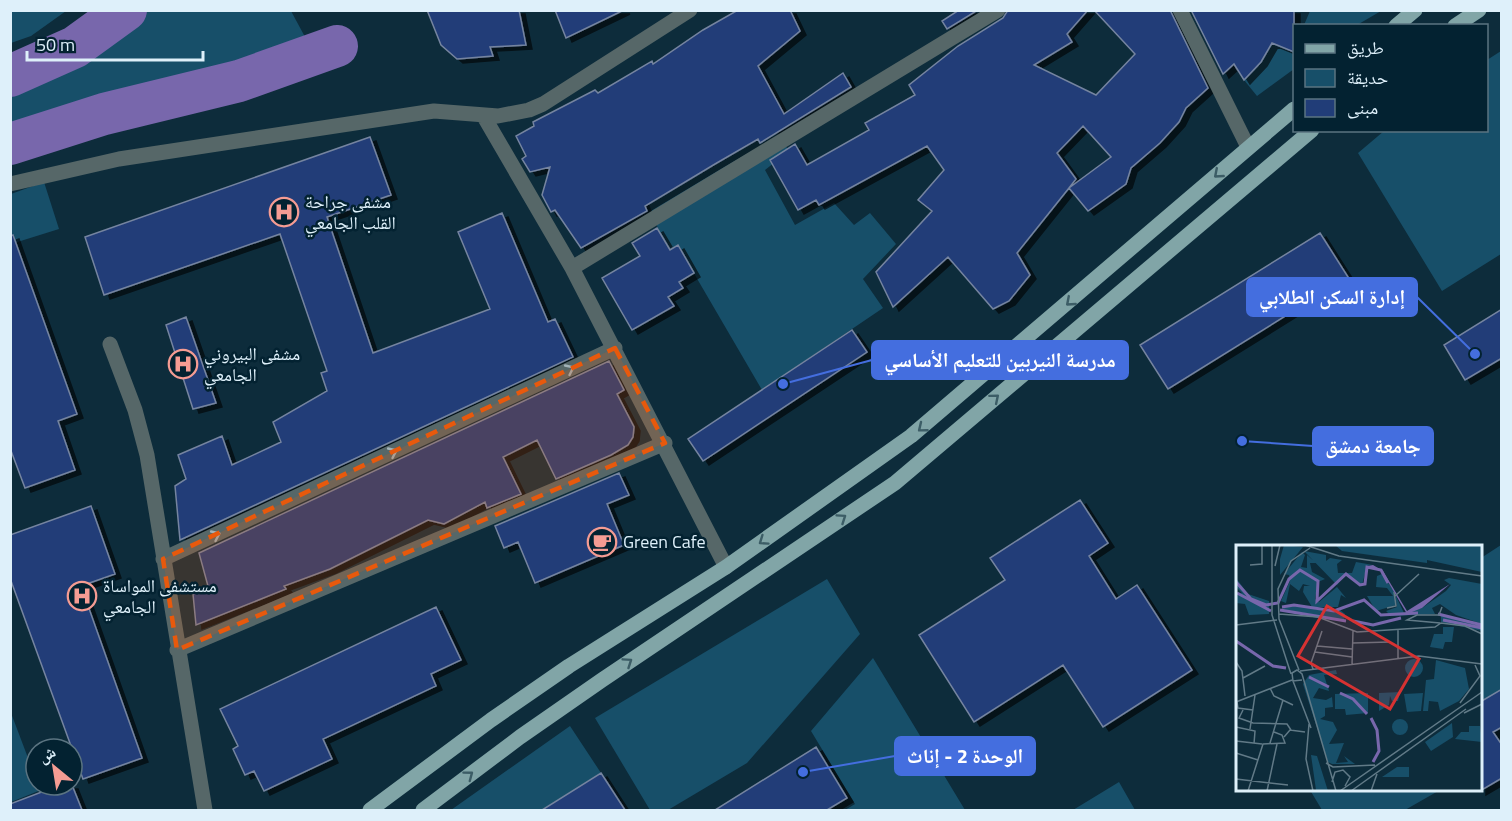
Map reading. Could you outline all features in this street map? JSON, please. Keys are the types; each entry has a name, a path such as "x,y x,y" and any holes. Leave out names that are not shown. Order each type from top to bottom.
{"main road":[{"path":"1398,24 1415,10"},
{"path":"1458,24 1479,10"},
{"path":"370,810 530,693 726,567 911,436 1293,110"},
{"path":"423,810 592,687 895,483 1310,132"}],"street":[{"path":"10,184 119,159 434,111 483,115 514,114 543,104 690,10"},
{"path":"572,268 998,10"},
{"path":"1180,10 1248,147"},
{"path":"483,115 572,268 665,442 726,567"},
{"path":"110,344 144,440 205,810"},
{"path":"163,559 615,348"},
{"path":"177,650 665,442"}],"highlighted area":[{"path":"615,348 665,443 177,650 163,559"}],"green space":[{"path":"133,10 291,11 311,48 100,104 11,133 11,78 74,52"},
{"path":"1310,10 1381,11 1359,24 1304,24"},
{"path":"10,11 66,11 31,36 11,43"},
{"path":"1272,43 1293,52 1293,70 1257,96 1244,80 1261,62"},
{"path":"1501,51 1501,254 1442,291 1358,153 1383,132 1488,132 1488,59"},
{"path":"775,130 789,151 765,170 795,225 834,203 854,225 870,213 896,244 863,279 883,308 762,390 678,246 670,250 659,231 649,204"},
{"path":"44,182 59,229 11,244 11,194"},
{"path":"1501,545 1501,689 1482,703 1482,557"},
{"path":"827,579 860,634 747,763 668,810 650,810 595,718"},
{"path":"873,658 965,810 845,810 855,804 811,731"},
{"path":"11,713 24,747 24,797 11,802"},
{"path":"570,726 601,773 542,810 451,810"},
{"path":"1119,782 1135,810 1073,810"},
{"path":"1311,791 1438,791 1405,810 1322,810"}],"building":[{"path":"427,10 519,10 526,45 490,47 493,56 457,59 441,45"},
{"path":"555,10 624,10 566,38"},
{"path":"738,10 790,10 800,31 758,66 784,114 843,73 851,87 760,143 758,139 715,164 645,206 647,211 581,248 555,210 551,212 542,195 550,167 530,172 522,159 526,156 516,136 534,126 533,122 595,90 598,93 652,61 653,64 703,30"},
{"path":"959,10 978,10 947,29 942,21"},
{"path":"1008,10 1088,10 1067,34 1072,42 1034,65 1096,95 1135,54 1094,10 1170,10 1208,88 1186,108 1179,122 1160,143 1131,168 1126,184 1088,211 1069,188 1017,253 1030,275 1009,301 993,309 948,257 893,307 876,272 932,211 918,200 944,170 927,146 819,205 816,200 798,210 770,160 795,144 807,165 869,130 865,123 915,95 909,85 958,46 1003,18","holes":["1083,126 1111,157 1069,188 1076,179 1057,153"]},
{"path":"1191,10 1294,10 1293,52 1272,43 1261,62 1244,80 1234,64 1223,74"},
{"path":"370,137 391,195 327,217 373,353 490,309 458,232 502,213 548,322 555,319 573,357 180,540 175,486 186,479 178,455 222,436 232,465 281,442 273,422 327,391 321,373 327,371 280,234 104,295 85,237"},
{"path":"657,228 670,250 678,245 694,273 679,282 683,288 668,297 674,306 632,330 602,278 640,256 632,243"},
{"path":"1320,233 1348,277 1168,389 1140,345"},
{"path":"13,235 77,414 58,421 75,470 25,488 10,448 10,236"},
{"path":"1502,309 1502,358 1465,380 1444,345"},
{"path":"186,317 216,403 193,409 166,325"},
{"path":"852,330 867,352 703,461 688,439"},
{"path":"609,361 624,390 617,394 634,427 633,437 628,445 556,479 537,440 503,457 521,494 487,508 485,502 444,524 428,520 330,569 284,586 286,589 196,625 193,594 208,586 199,553"},
{"path":"619,473 629,495 607,504 624,545 535,583 518,542 504,548 495,526"},
{"path":"1080,500 1108,543 1089,556 1116,599 1137,585 1192,670 1103,727 1063,665 974,722 919,635 1005,580 990,558"},
{"path":"91,506 115,574 81,586 142,758 84,779 84,737 68,737 10,578 10,535"},
{"path":"436,607 461,660 431,674 436,686 323,739 332,759 264,791 254,771 245,775 233,749 238,746 220,709"},
{"path":"1502,689 1502,727 1493,732 1502,745 1502,778 1482,790 1482,701"},
{"path":"816,747 847,798 827,810 715,810"},
{"path":"601,773 625,810 542,810"},
{"path":"28,797 77,797 82,810 10,810 10,804"}],"waterway":[{"path":"10,76 75,47 126,10"},
{"path":"10,144 104,114 239,81 337,46"}],"place":[{"name":"مشفى جراحة القلب الجامعي","path":"284,212"},
{"name":"إدارة السكن الطلابي","path":"1475,354"},
{"name":"مشفى البيروني الجامعي","path":"183,364"},
{"name":"مدرسة النيربين للتعليم الأساسي","path":"783,384"},
{"name":"جامعة دمشق","path":"1242,441"},
{"name":"Green Cafe","path":"602,542"},
{"name":"مستشفى المواساة الجامعي","path":"82,596"},
{"name":"الوحدة 2 - إناث","path":"803,772"}]}
